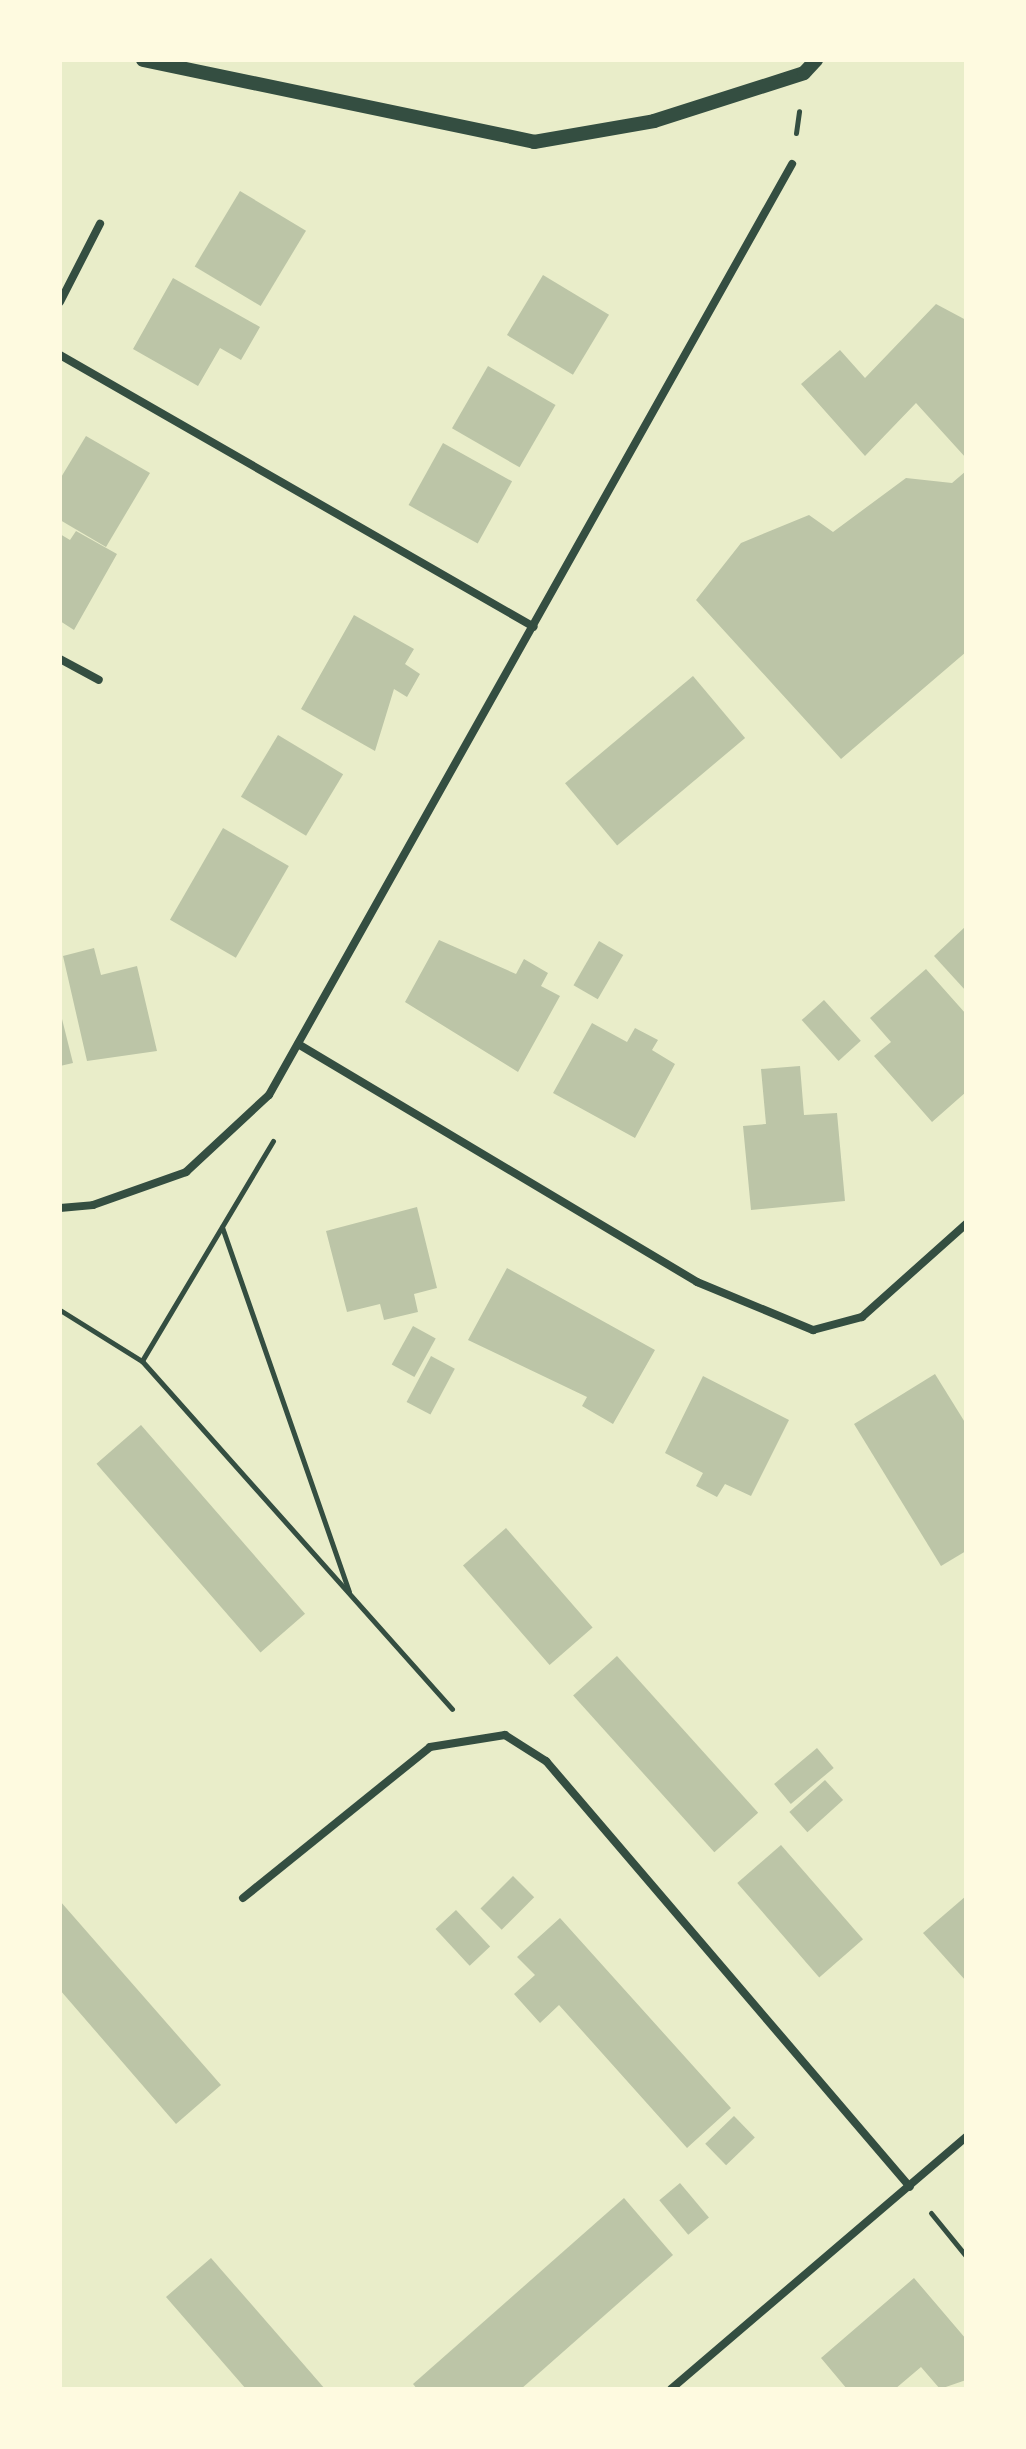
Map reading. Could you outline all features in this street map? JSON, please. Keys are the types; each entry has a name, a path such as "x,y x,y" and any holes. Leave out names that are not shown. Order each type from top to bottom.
{"street":[{"path":"143,60 534,142 654,121 804,73 816,60"},
{"path":"60,1208 93,1205 186,1172 269,1095 792,164"},
{"path":"60,302 100,224"},
{"path":"60,355 534,627"},
{"path":"60,659 99,680"},
{"path":"298,1044 697,1282 813,1330 862,1317 966,1224"},
{"path":"243,1898 430,1747 505,1735 546,1761 910,2187"},
{"path":"671,2389 966,2137"}],"path":[{"path":"142,1361 275,1138 269,1095"},
{"path":"222,1226 351,1595"},
{"path":"60,1310 142,1361 479,1740"},
{"path":"910,2187 966,2256"}],"building":[{"path":"240,191 306,231 261,306 195,266"},
{"path":"543,275 609,315 573,375 507,335"},
{"path":"173,278 260,327 241,360 220,348 198,386 133,349"},
{"path":"936,304 966,320 966,458 916,403 865,456 801,384 840,350 865,378"},
{"path":"488,366 556,405 520,467 452,428"},
{"path":"86,436 150,473 106,547 60,520 60,479"},
{"path":"443,443 512,481 478,543 409,505"},
{"path":"966,471 966,652 841,759 696,600 741,543 809,515 833,532 906,478 952,483"},
{"path":"76,531 117,554 74,630 60,621 60,534 70,540"},
{"path":"354,615 414,649 405,664 420,674 407,697 394,689 375,751 301,709"},
{"path":"693,676 745,738 617,845 565,783"},
{"path":"278,735 343,774 306,836 241,797"},
{"path":"223,828 289,866 236,958 170,920"},
{"path":"966,926 966,991 934,956"},
{"path":"439,940 516,974 524,959 548,973 541,986 560,996 518,1072 405,1002"},
{"path":"599,941 623,955 598,999 574,985"},
{"path":"94,948 101,975 137,966 157,1051 87,1061 63,956"},
{"path":"926,969 966,1014 966,1092 932,1122 874,1056 891,1042 870,1018"},
{"path":"824,1000 861,1041 839,1061 802,1020"},
{"path":"60,1016 73,1063 60,1066"},
{"path":"592,1023 627,1042 635,1028 658,1040 652,1050 675,1064 635,1138 553,1093"},
{"path":"800,1066 804,1115 837,1113 845,1201 751,1210 743,1126 766,1124 761,1069"},
{"path":"417,1207 437,1288 414,1294 418,1312 384,1320 380,1304 347,1312 326,1231"},
{"path":"507,1268 655,1350 613,1424 582,1406 587,1397 468,1340"},
{"path":"413,1326 436,1339 414,1377 392,1364"},
{"path":"431,1356 455,1369 430,1415 407,1402"},
{"path":"935,1374 966,1424 966,1551 941,1566 854,1424"},
{"path":"703,1376 789,1420 751,1496 725,1484 717,1497 696,1486 703,1473 665,1453"},
{"path":"141,1425 305,1614 260,1652 96,1464"},
{"path":"506,1528 593,1628 550,1665 463,1565"},
{"path":"617,1656 758,1813 714,1852 573,1695"},
{"path":"817,1748 834,1768 791,1804 774,1784"},
{"path":"825,1780 843,1800 807,1832 789,1812"},
{"path":"781,1845 863,1939 819,1977 737,1883"},
{"path":"513,1876 534,1897 502,1930 480,1909"},
{"path":"966,1896 966,1981 923,1933"},
{"path":"60,1901 221,2085 176,2124 60,1990"},
{"path":"456,1910 490,1947 470,1966 436,1929"},
{"path":"560,1918 731,2108 687,2148 559,2005 540,2023 514,1994 535,1975 517,1957"},
{"path":"734,2116 755,2138 726,2165 705,2144"},
{"path":"680,2183 709,2217 688,2235 659,2200"},
{"path":"624,2198 673,2255 521,2389 417,2389 413,2384"},
{"path":"211,2258 325,2389 246,2389 166,2297"},
{"path":"914,2278 966,2339 966,2380 940,2389 921,2367 895,2389 847,2389 821,2358"}]}
